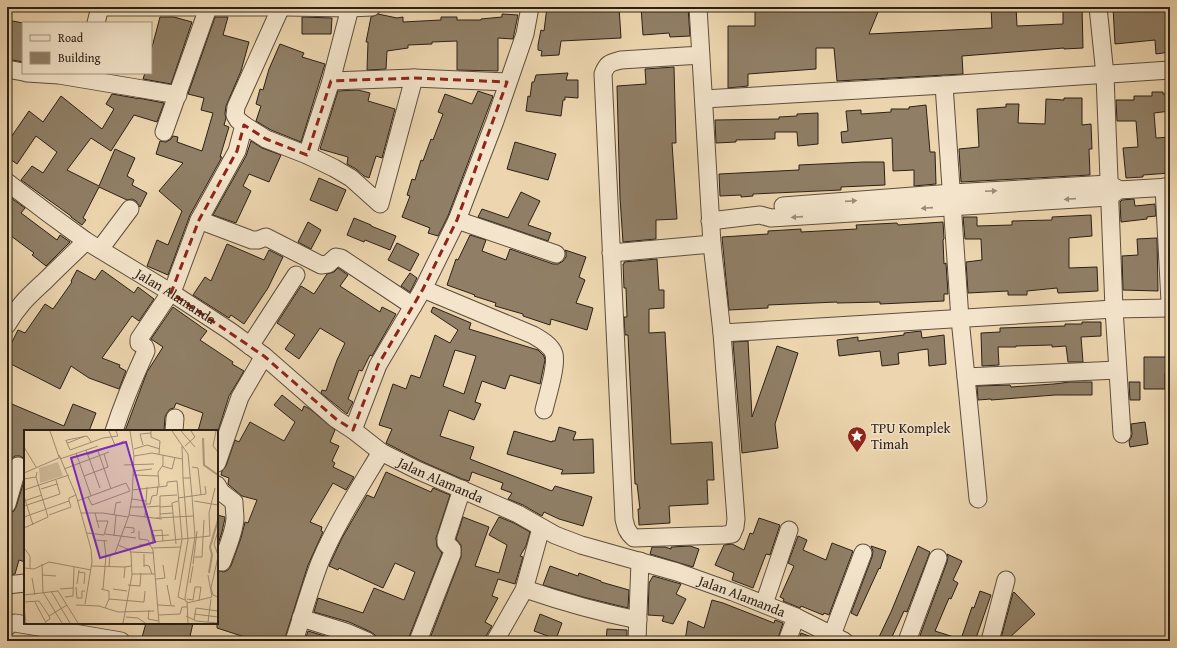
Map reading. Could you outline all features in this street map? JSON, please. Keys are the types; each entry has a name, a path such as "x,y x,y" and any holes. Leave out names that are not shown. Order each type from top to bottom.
{"street":[{"path":"96,22 100,7 273,7"},
{"path":"281,7 236,107 235,115 241,122 266,139 307,155 351,178 380,204 414,78"},
{"path":"286,7 372,7"},
{"path":"353,430 378,365 423,289 457,220 493,128 525,34 530,7"},
{"path":"698,7 704,99 710,221 722,333 736,519 732,534 634,538 628,533 624,519 603,74 605,67 612,62 621,60 701,55"},
{"path":"1098,7 1105,75 1112,190 1114,308 1122,434"},
{"path":"164,132 208,8"},
{"path":"307,155 330,81 350,8"},
{"path":"7,69 22,72"},
{"path":"704,99 1170,70"},
{"path":"43,74 81,76 178,95"},
{"path":"330,81 414,78 508,82"},
{"path":"944,85 960,319 978,499"},
{"path":"114,430 131,384 146,351 145,347 139,343 139,339 171,292 199,220 237,151 241,122"},
{"name":"Jalan Alamanda","path":"7,182 89,242 171,292 230,331 264,356 336,419 381,452 416,470 518,514 555,535 581,545 640,561 697,579 796,617 838,638"},
{"path":"710,221 760,215 771,218 953,200 1167,187 1170,302"},
{"path":"7,325 11,317 26,298 89,242 130,209"},
{"path":"199,220 252,240 258,240 266,237 321,265 328,264 336,258 341,258 413,306"},
{"path":"457,220 556,254"},
{"path":"611,253 712,244"},
{"path":"250,346 296,275"},
{"path":"423,289 533,335 546,344 554,353 554,365 544,410"},
{"path":"722,333 1114,308 1170,308"},
{"path":"218,459 240,397 264,356"},
{"path":"966,376 1117,370"},
{"path":"294,641 305,602 321,560 350,504 381,452"},
{"path":"7,504 18,466"},
{"path":"218,487 221,492 234,502 235,513 232,532 222,562"},
{"path":"418,641 452,554 452,549 446,543 446,538 462,489"},
{"path":"495,641 525,589 541,528"},
{"path":"764,604 789,530"},
{"path":"838,638 863,553"},
{"path":"907,641 938,558"},
{"path":"637,641 640,561"},
{"path":"990,641 1006,580"},
{"path":"7,585 24,583"},
{"path":"525,589 566,603 638,620"},
{"path":"787,641 796,617"},
{"path":"301,618 346,632 367,641"},
{"path":"7,627 10,624 15,623 72,637 121,641"}],"highlighted area":[{"path":"414,78 507,82 457,220 423,289 378,365 353,430 336,419 264,356 171,293 199,220 237,151 244,125 266,139 307,155 331,81"}],"building":[{"path":"547,7 619,7 621,38 561,41 559,55 541,56 542,51 538,50 538,45 541,30 544,31"},
{"path":"641,7 688,7 690,36 670,37 669,33 643,35"},
{"path":"755,7 880,7 869,34 992,28 991,7 1016,7 1017,26 1063,24 1063,7 1082,7 1083,48 1064,48 962,56 963,74 837,81 834,48 816,48 816,69 748,74 748,86 728,88 728,26 755,26"},
{"path":"1113,7 1170,7 1170,52 1156,54 1155,40 1115,44"},
{"path":"378,14 397,18 403,17 403,22 441,20 441,17 457,17 457,20 481,20 502,17 502,14 518,15 513,39 498,38 498,71 457,70 457,41 408,45 408,48 387,51 386,69 367,70 368,42 366,42 371,17"},
{"path":"160,17 174,17 192,22 171,84 143,79 145,74 152,74 152,47"},
{"path":"215,17 228,17 223,35 249,42 241,71 226,106 226,118 224,125 229,127 220,157 222,157 190,215 168,275 147,266 157,240 168,245 182,211 159,191 183,163 156,154 160,141 166,142 173,136 178,137 177,142 202,151 213,113 201,110 204,98 188,94"},
{"path":"302,17 332,18 331,34 302,34"},
{"path":"7,20 22,23 22,62 7,59"},
{"path":"280,44 304,53 302,57 325,64 301,142 271,130 256,121 261,106 256,104 260,89 263,90 269,69"},
{"path":"674,67 676,143 672,143 677,219 656,220 656,239 623,242 620,198 617,86 646,84 645,69"},
{"path":"568,73 566,80 578,80 578,98 565,97 565,100 563,100 561,116 526,111 528,96 530,97 532,82 534,82 536,75"},
{"path":"358,90 370,93 368,101 395,109 382,158 376,156 369,178 347,164 348,157 320,149 338,91"},
{"path":"478,91 493,96 448,216 438,236 428,233 430,228 402,217 410,196 407,195 412,179 415,180 421,160 423,161 431,139 433,140 443,114 438,112 445,94 472,104"},
{"path":"1152,92 1163,92 1163,94 1170,94 1170,111 1154,113 1156,138 1170,137 1170,173 1126,178 1123,148 1138,147 1136,121 1117,121 1116,100 1134,100 1134,96 1152,96"},
{"path":"112,94 164,103 157,122 134,115 111,151 91,138 67,170 99,186 115,149 135,158 127,176 134,180 132,185 147,193 140,207 136,201 132,199 127,200 99,187 83,218 86,220 82,225 21,180 32,166 43,173 57,152 36,136 17,164 7,157 7,143 29,111 43,122 61,96 102,129 114,109 106,104"},
{"path":"1064,98 1082,98 1082,125 1091,124 1092,149 1089,149 1090,175 961,182 959,149 979,147 977,109 1006,107 1006,104 1019,104 1018,123 1045,124 1046,99 1064,100"},
{"path":"926,105 930,152 935,152 936,184 914,186 914,170 893,171 892,138 842,143 841,132 848,131 846,111 861,110 861,114 891,112 891,109 909,109 909,107"},
{"path":"818,113 818,144 798,146 797,132 775,132 775,139 736,140 736,142 716,143 715,120 779,119 779,117 797,116 797,114"},
{"path":"251,141 262,148 281,155 269,182 249,174 243,186 251,191 236,223 213,215 246,156"},
{"path":"515,142 556,154 548,180 507,169"},
{"path":"884,162 885,185 841,187 841,190 753,194 753,196 741,197 741,195 720,196 719,174 799,170 799,165"},
{"path":"319,178 346,190 337,211 310,200"},
{"path":"521,192 540,201 528,225 551,233 548,241 478,217 482,209 508,218"},
{"path":"7,195 25,208 21,213 57,240 60,235 70,242 46,266 32,255 34,253 7,233"},
{"path":"1134,199 1135,206 1155,204 1156,216 1147,217 1147,219 1121,222 1120,202 1122,200"},
{"path":"1091,215 1092,236 1069,238 1069,268 1097,267 1098,291 1058,293 1057,288 1027,291 1027,295 1008,295 1008,291 968,293 966,262 982,260 981,239 965,239 963,217 977,217 977,226 1012,225 1012,221 1052,220 1052,217"},
{"path":"354,218 396,236 390,250 365,240 364,242 347,235"},
{"path":"308,222 321,230 311,249 298,242"},
{"path":"943,222 944,264 946,263 948,294 944,294 944,301 880,304 880,302 837,302 768,305 768,308 729,310 722,237 768,234 768,231 801,229 801,232 857,229 856,225 897,223 898,225"},
{"path":"470,235 486,240 482,251 506,260 510,249 553,264 558,264 563,261 566,257 565,250 586,257 579,277 585,280 576,303 593,308 587,330 551,319 550,325 523,316 523,314 495,306 496,303 447,285 456,259 458,260"},
{"path":"1157,238 1158,291 1123,290 1122,256 1138,255 1137,239"},
{"path":"397,243 419,254 410,271 388,260"},
{"path":"227,244 264,260 269,250 283,257 268,288 244,324 231,315 229,318 193,295 205,277 211,281"},
{"path":"657,259 659,290 664,290 664,308 649,309 649,333 665,332 671,444 712,442 714,480 707,480 708,504 669,506 670,523 639,525 638,509 640,509 637,484 635,484 628,335 625,335 624,317 627,317 623,264 624,262"},
{"path":"338,268 348,275 340,286 380,312 382,307 396,314 372,356 370,355 362,371 359,370 348,399 353,402 347,414 321,393 322,390 326,391 345,343 320,328 299,359 285,349 295,335 277,323 301,286 314,294 327,274 334,272"},
{"path":"77,270 95,280 102,270 134,293 138,287 154,299 139,321 132,316 102,358 120,365 119,367 126,371 119,389 89,378 71,366 60,389 7,362 7,352 18,330 25,333 45,304 53,309 72,282 71,281"},
{"path":"410,273 417,278 410,292 401,286"},
{"path":"173,307 207,331 200,340 244,371 229,396 218,431 198,430 203,413 176,403 174,408 170,409 165,417 164,430 125,430 147,372 163,347 151,339"},
{"path":"433,307 471,323 469,329 538,350 544,356 545,360 540,384 510,375 505,389 482,381 475,402 481,404 474,420 449,410 440,436 474,447 470,459 552,491 555,486 592,497 583,526 559,519 544,512 542,516 523,505 508,499 512,493 501,489 503,483 472,472 469,481 462,479 421,461 386,443 392,429 379,425 393,384 406,389 411,375 420,378 435,335 450,343 458,330 431,312","holes":["455,350 476,356 464,394 443,386"]},
{"path":"1082,322 1101,322 1101,336 1081,337 1083,362 1068,362 1066,346 1016,346 998,347 999,365 982,366 981,333 1000,332 1000,328 1065,326 1065,324 1082,324"},
{"path":"921,331 922,338 944,335 946,364 929,366 928,349 898,353 899,364 882,366 880,351 839,356 837,340 858,337 858,341 904,335 904,333"},
{"path":"748,341 752,417 777,346 798,353 775,424 778,448 742,453 733,342"},
{"path":"1144,357 1168,357 1168,373 1165,373 1165,389 1144,389"},
{"path":"1070,382 1092,382 1092,395 1055,395 978,400 977,386 1010,385 1011,387"},
{"path":"1129,382 1140,382 1140,400 1130,400"},
{"path":"282,395 302,411 304,406 310,409 335,430 330,442 339,446 332,461 335,463 333,467 354,477 346,490 333,483 310,522 322,527 321,531 323,532 308,565 284,641 257,641 217,628 218,570 224,572 231,566 245,522 248,523 257,500 242,496 228,484 229,478 221,475 226,466 235,440 239,442 250,422 284,441 295,422 274,405"},
{"path":"7,402 64,426 73,404 96,413 89,430 24,430 24,458 20,456 15,456 11,459 7,468"},
{"path":"1145,422 1148,444 1130,447 1129,441 1132,434 1131,424"},
{"path":"559,427 576,432 573,440 593,439 594,473 561,474 563,470 507,454 514,431 552,442 555,441"},
{"path":"386,472 431,492 433,488 450,495 436,538 437,547 442,553 408,641 377,641 375,635 371,632 349,622 314,612 318,598 363,613 374,588 404,600 415,572 395,563 383,588 339,568 338,570 329,566 342,538 367,495 374,498"},
{"path":"24,481 24,562 19,560 15,574 7,575 7,514 14,511"},
{"path":"218,515 225,517 218,544"},
{"path":"463,517 489,527 475,566 499,573 507,545 489,535 499,517 530,532 526,546 520,556 523,557 515,584 498,579 492,596 498,598 485,622 492,626 486,636 485,641 429,641 461,557 461,545 456,539"},
{"path":"759,518 780,525 770,555 766,554 753,588 732,580 734,573 715,565 724,545 732,544 744,550 750,533 753,534"},
{"path":"798,536 807,540 803,550 826,560 832,543 853,551 829,615 824,613 823,615 801,606 800,608 783,601 784,599 780,597 794,566 788,563"},
{"path":"690,546 699,549 693,567 650,554 652,547 665,547 671,549 671,547"},
{"path":"871,546 886,551 880,569 879,568 857,616 851,613 872,557 873,551"},
{"path":"918,546 930,552 907,612 904,611 890,641 887,641 879,637"},
{"path":"947,554 962,561 953,580 958,583 951,599 949,598 935,631 960,639 959,641 918,641 947,562"},
{"path":"550,566 578,576 579,573 601,582 629,590 628,608 543,585"},
{"path":"653,576 681,584 676,594 686,599 673,624 662,621 664,616 648,615 649,583"},
{"path":"980,591 991,595 975,641 967,641 961,639 972,607 974,608"},
{"path":"1014,592 1035,614 1008,639 1001,638 1013,593"},
{"path":"712,600 774,623 775,620 783,623 777,641 685,641 688,621 704,628"},
{"path":"540,614 562,623 556,639 534,631"},
{"path":"146,624 193,624 189,641 141,641"},
{"path":"607,629 627,630 627,641 606,641"},
{"path":"308,631 341,641 305,641"},
{"path":"801,633 817,639 816,641 798,641"}],"place":[{"name":"TPU Komplek Timah","path":"857,453"}]}
